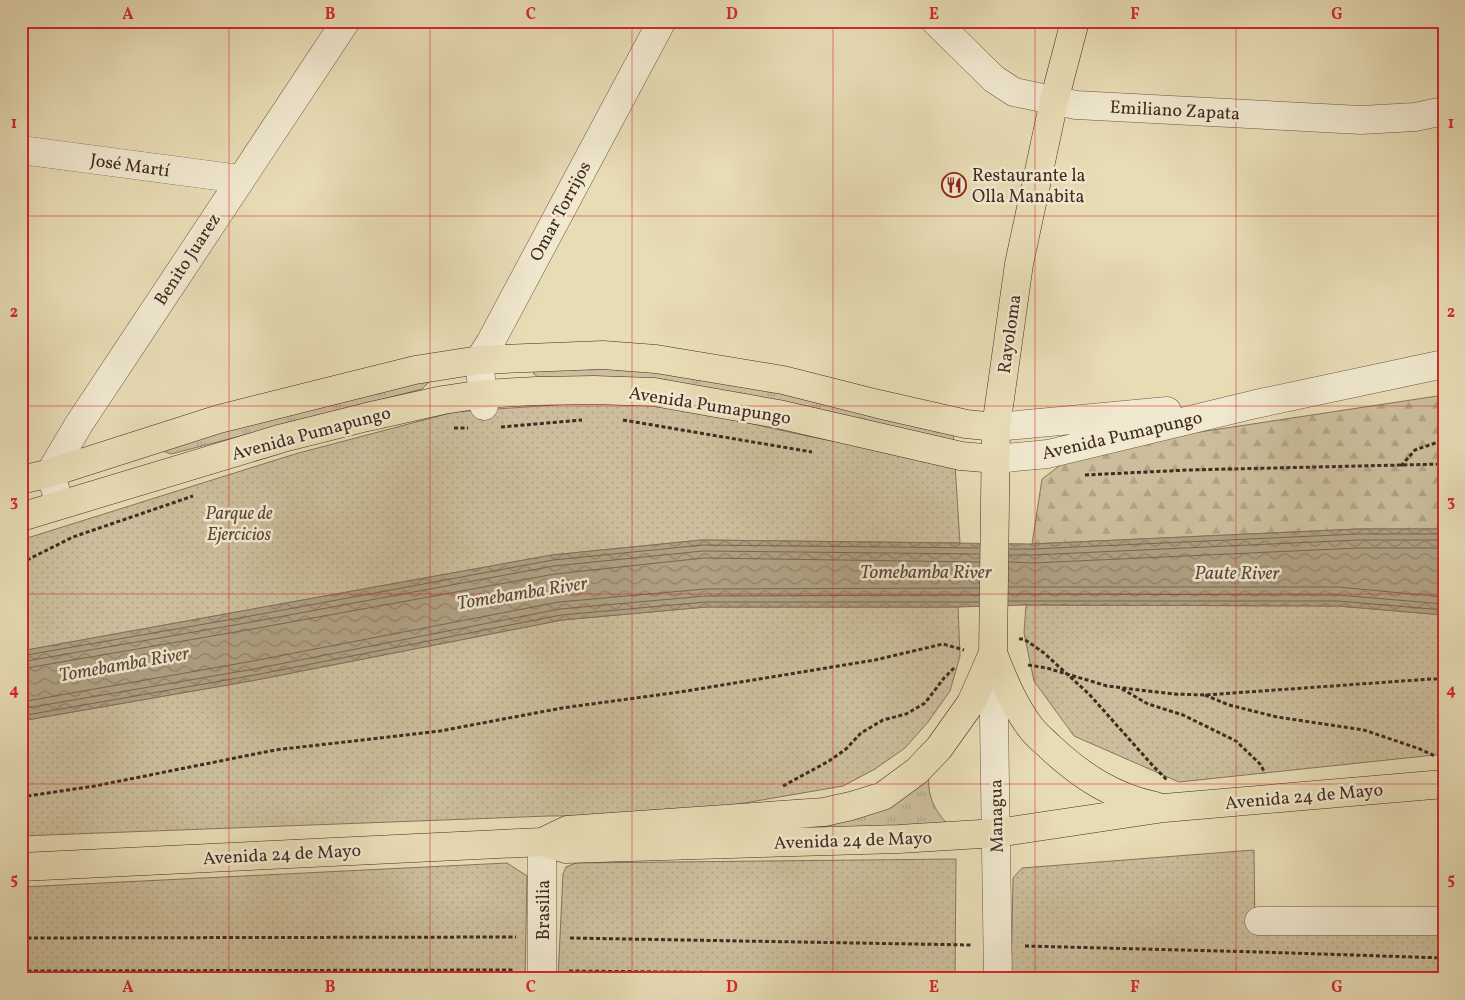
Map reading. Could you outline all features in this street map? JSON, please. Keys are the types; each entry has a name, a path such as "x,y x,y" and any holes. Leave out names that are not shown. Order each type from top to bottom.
{"main road":[{"name":"Rayoloma","path":"940,748 971,703 986,647 996,427 1019,264 1054,100 1075,21"},
{"name":"Avenida Pumapungo","path":"21,480 50,473 219,419 415,370 479,360 603,355 656,359 783,380 966,424 996,427"},
{"name":"Avenida Pumapungo","path":"21,517 283,438 367,417 443,400 485,413 536,390 654,392 778,414 961,456 995,468"},
{"name":"Rayoloma","path":"986,647 1031,729"},
{"name":"Avenida 24 de Mayo","path":"1031,729 1067,763 1087,778 1114,793 1137,802 1164,808"},
{"name":"Avenida 24 de Mayo","path":"542,842 567,830 796,815 824,812 851,806 883,796 917,771 940,748"},
{"name":"Avenida 24 de Mayo","path":"21,867 542,842 566,849 899,840 997,833 1164,808 1444,784"}],"street":[{"name":"Benito Juarez","path":"50,473 79,424 346,21"},
{"name":"Omar Torrijos","path":"479,360 495,334 662,21"},
{"name":"Emiliano Zapata","path":"935,21 994,79 1004,86 1014,92 1054,100 1083,105 1361,120 1415,117 1444,112"},
{"name":"José Martí","path":"21,150 240,179"},
{"path":"479,360 485,413"},
{"name":"Avenida Pumapungo","path":"995,468 1256,404 1444,364"},
{"name":"Avenida Pumapungo","path":"996,427 1256,404"},
{"path":"50,473 60,504"},
{"name":"Managua","path":"986,647 997,833 998,977"},
{"name":"Brasilia","path":"542,842 542,975"},
{"path":"1260,921 1444,921"}],"path":[{"path":"450,428 485,413 591,419"},
{"path":"616,419 817,453"},
{"path":"1401,466 1415,450 1444,440"},
{"path":"1079,476 1188,470 1444,464"},
{"path":"21,563 73,537 197,495"},
{"path":"21,798 95,786 274,750 440,731 562,708 680,692 875,660 943,644 986,647 1024,639 1044,653 1112,718 1154,767 1196,806"},
{"path":"986,647 1016,664 1047,668 1107,686 1173,694 1205,695 1444,679"},
{"path":"780,788 829,761 846,749 861,733 883,720 906,714 925,703 944,678 986,647"},
{"path":"1119,688 1148,704 1183,715 1236,741 1260,764 1279,799"},
{"path":"1205,695 1229,705 1277,716 1364,730 1436,756"},
{"path":"21,938 543,937 1259,952 1444,958"},
{"path":"21,971 1115,979"}],"green space":[{"path":"539,367 606,367 728,382 954,432 953,446 539,378 533,373"},
{"path":"419,380 429,382 422,389 171,454 163,451 169,446"},
{"path":"1444,395 1444,529 1358,529 1032,544 1042,479 1062,464 1180,435"},
{"name":"Parque de Ejercicios","path":"639,399 812,437 955,465 960,543 702,540 552,555 21,651 21,540 295,454 454,412"},
{"path":"1026,605 1338,606 1444,615 1444,754 1179,782 1074,736 1034,681 1024,633"},
{"path":"706,607 958,607 960,656 950,691 928,722 905,748 875,769 843,786 675,815 549,816 21,836 21,721 256,680 562,620"},
{"path":"930,767 929,786 932,802 953,830 568,831 788,818"},
{"path":"1254,850 1255,934 1439,933 1437,979 1011,979 1013,878 1022,868"},
{"path":"956,859 955,979 558,979 563,874 566,867 576,863"},
{"path":"507,863 527,876 525,979 21,979 21,887"}],"water":[{"path":"1358,529 1444,529 1444,615 1338,606 706,607 562,620 256,680 21,721 21,651 552,555 702,540 1032,544"}],"place":[{"name":"Restaurante la Olla Manabita","path":"954,185"}],"water label":[{"name":"Tomebamba River","path":"926,571"},
{"name":"Paute River","path":"1237,572"},
{"name":"Tomebamba River","path":"522,592"},
{"name":"Tomebamba River","path":"124,663"}]}
